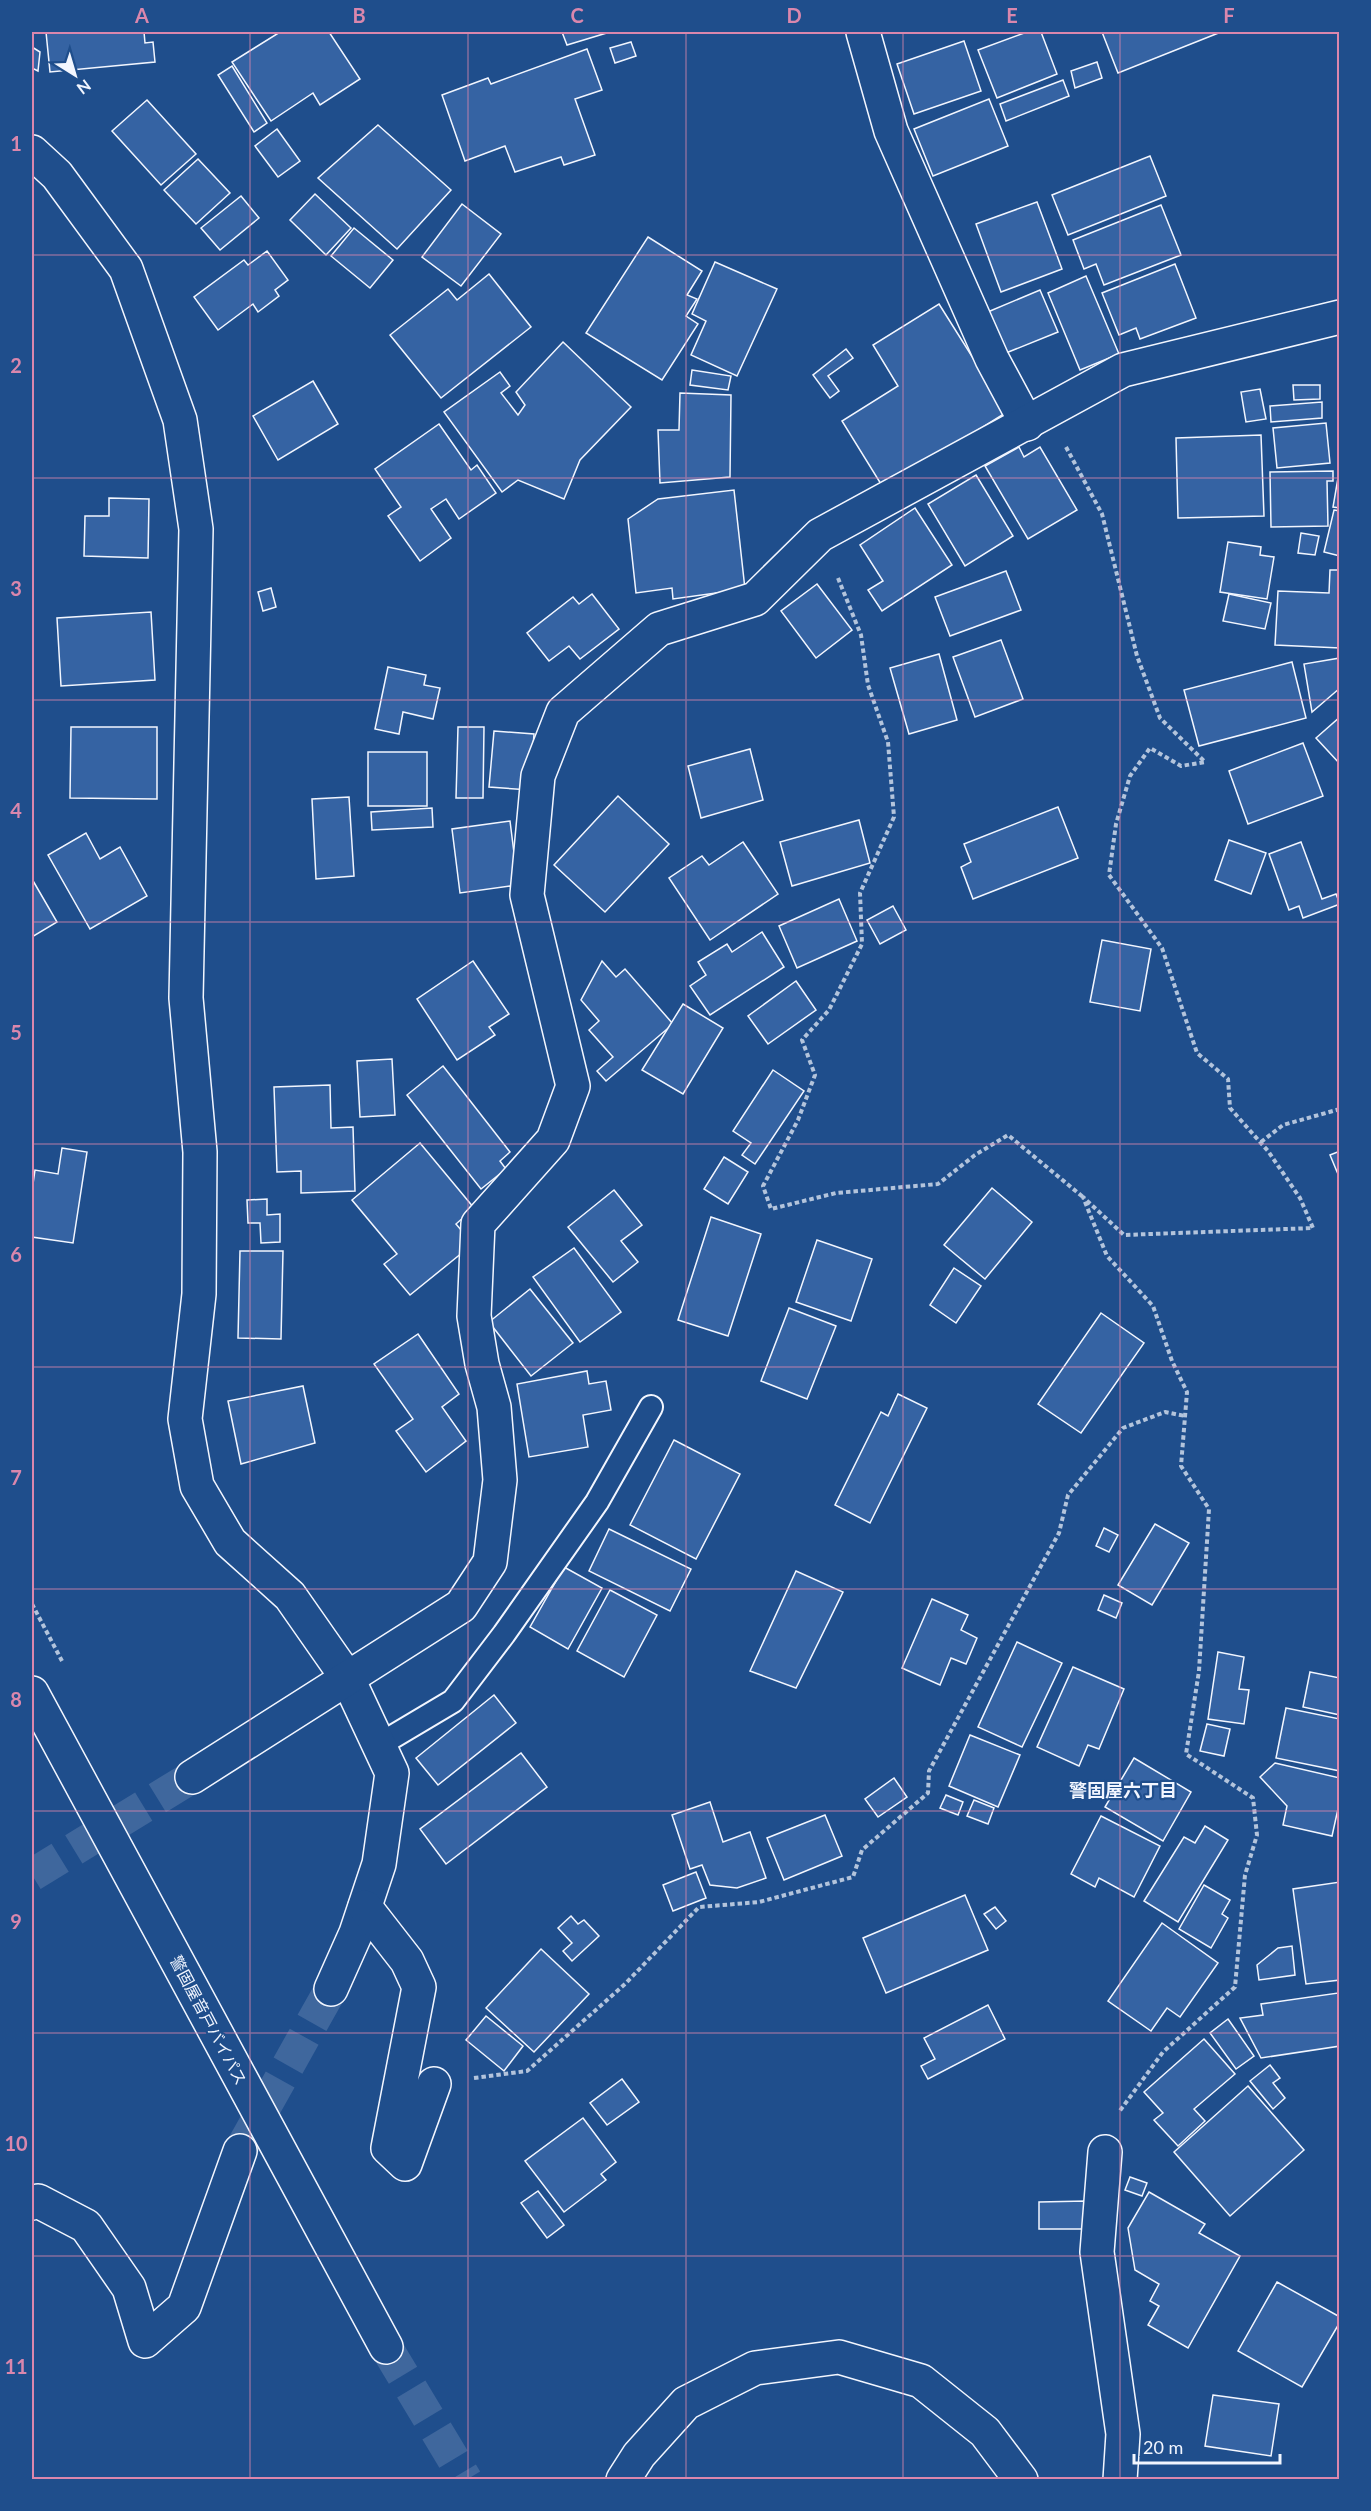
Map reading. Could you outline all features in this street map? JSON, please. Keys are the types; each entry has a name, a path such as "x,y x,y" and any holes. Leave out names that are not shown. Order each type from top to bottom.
{"main road":[{"path":"863,32 891,131 992,359 1037,418"},
{"path":"32,152 57,175 126,269 180,420 196,529 186,998 200,1152 199,1294 185,1419 197,1486 230,1542 290,1596 348,1679 392,1773 379,1864 365,1906 331,1989"},
{"path":"192,1777 461,1606 490,1562 500,1480 495,1407 482,1364 474,1316 478,1224 553,1140 573,1086 527,896 538,776 563,712 659,629 755,599 820,535 1123,370 1340,317"},
{"name":"警固屋音戸バイパス","path":"32,1692 386,2347"},
{"path":"365,1906 407,1961 419,1987 388,2148 405,2164 434,2084"},
{"path":"32,2203 38,2201 86,2226 129,2288 145,2341 184,2307 240,2151"},
{"path":"1105,2152 1097,2252 1123,2434 1120,2480"},
{"path":"623,2480 639,2455 686,2403 755,2367 839,2357 921,2381 985,2432 1021,2480"}],"lane":[{"path":"379,1745 453,1701 504,1634 591,1511 651,1407"}],"path":[{"path":"820,535 861,635 868,686 888,742 894,818 860,893 862,944 829,1010 802,1040 815,1075 798,1120 763,1186 771,1209 836,1193 938,1184 975,1155 1008,1135 1083,1197 1124,1235 1313,1228 1300,1198 1261,1142 1230,1108 1228,1078 1197,1053 1162,948 1109,875 1116,824 1130,776 1150,748 1181,766 1205,762 1160,718 1137,656 1102,514 1037,418"},
{"path":"1261,1142 1283,1125 1340,1109"},
{"path":"1083,1197 1107,1256 1153,1306 1172,1361 1187,1392 1181,1466 1209,1509 1199,1671 1186,1754 1253,1798 1257,1835 1245,1875 1235,1987 1163,2052 1113,2120 1105,2152"},
{"path":"434,2084 527,2071 625,1984 699,1907 759,1902 853,1877 862,1850 928,1793 929,1771 1059,1533 1068,1495 1124,1428 1164,1412 1185,1416"}],"building":[{"path":"46,32 144,32 145,43 153,42 155,62 50,72"},
{"path":"280,32 329,32 360,79 320,105 313,93 271,121 232,62"},
{"path":"562,32 610,32 567,45"},
{"path":"1027,32 1041,32 1057,74 997,98 978,50"},
{"path":"1102,32 1221,32 1118,73"},
{"path":"964,41 981,91 914,114 897,64"},
{"path":"631,42 636,56 615,63 610,48"},
{"path":"32,47 40,52 38,71 32,68"},
{"path":"587,49 602,90 575,99 595,155 564,165 561,157 515,172 505,146 465,161 442,95 488,78 491,84"},
{"path":"1097,62 1102,78 1075,88 1071,71"},
{"path":"232,66 267,123 254,132 218,75"},
{"path":"1063,80 1069,96 1006,121 1000,104"},
{"path":"989,99 1008,146 933,176 914,129"},
{"path":"147,100 196,154 161,185 112,131"},
{"path":"378,125 451,190 397,249 318,178"},
{"path":"277,129 300,161 278,177 255,146"},
{"path":"1150,156 1166,196 1068,235 1052,195"},
{"path":"198,159 230,193 196,224 164,190"},
{"path":"315,194 351,228 326,255 290,220"},
{"path":"241,196 259,218 220,250 201,228"},
{"path":"1037,202 1062,269 1001,292 976,224"},
{"path":"462,204 501,234 461,286 422,257"},
{"path":"1161,205 1181,255 1104,285 1096,264 1084,269 1073,240"},
{"path":"354,228 393,260 370,288 331,256"},
{"path":"648,237 702,271 687,295 697,299 686,316 698,324 662,380 586,333"},
{"path":"267,251 288,280 275,290 279,296 258,312 253,304 218,330 194,297 244,260 248,265"},
{"path":"715,262 777,289 737,376 691,355 706,321 692,314"},
{"path":"1175,264 1196,318 1140,339 1136,328 1119,335 1102,293"},
{"path":"489,274 531,327 441,398 390,335 448,289 457,300"},
{"path":"1086,276 1119,354 1080,370 1048,293"},
{"path":"1040,290 1058,332 1001,355 983,314"},
{"path":"939,304 1007,412 884,489 842,421 898,386 873,345"},
{"path":"563,342 631,407 580,460 564,499 518,480 502,492 444,412 500,372 510,386 501,393 518,415 525,405 516,392"},
{"path":"846,349 853,358 828,376 839,391 830,398 813,375"},
{"path":"692,370 731,376 728,390 690,385"},
{"path":"313,381 338,424 278,460 253,416"},
{"path":"1293,385 1320,385 1320,399 1294,400"},
{"path":"1260,389 1266,419 1246,422 1241,392"},
{"path":"680,393 731,395 730,477 660,483 658,430 679,430"},
{"path":"1322,402 1322,418 1271,422 1270,406"},
{"path":"1326,423 1330,463 1277,468 1273,428"},
{"path":"1338,423 1340,423 1340,470 1338,470"},
{"path":"439,424 471,470 477,465 496,493 459,519 446,499 431,509 451,538 420,561 388,516 401,507 375,469"},
{"path":"1261,435 1264,516 1178,518 1176,438"},
{"path":"1019,447 1024,457 1040,447 1077,510 1028,539 985,466"},
{"path":"1333,471 1333,481 1327,481 1328,526 1271,527 1270,472"},
{"path":"1340,472 1340,508 1333,507"},
{"path":"976,475 1013,536 965,566 928,504"},
{"path":"734,490 745,589 673,599 672,588 636,593 628,519 658,499"},
{"path":"109,498 149,499 148,558 84,556 85,516 109,516"},
{"path":"915,508 952,565 882,611 868,590 883,581 860,545"},
{"path":"1334,510 1340,511 1340,556 1324,552"},
{"path":"1301,533 1319,536 1315,555 1298,553"},
{"path":"1228,542 1261,547 1260,555 1274,557 1267,599 1220,592"},
{"path":"1330,570 1340,570 1340,648 1275,645 1278,591 1329,593"},
{"path":"1006,571 1021,610 950,636 935,597"},
{"path":"817,584 852,630 816,658 781,611"},
{"path":"271,588 276,607 263,611 258,592"},
{"path":"592,594 619,629 580,659 569,646 549,661 527,633 573,597 579,604"},
{"path":"1229,594 1271,603 1265,629 1223,621"},
{"path":"151,612 155,680 61,686 57,618"},
{"path":"1001,640 1023,699 975,717 953,657"},
{"path":"939,654 957,720 909,734 890,668"},
{"path":"1340,658 1340,688 1312,712 1304,664"},
{"path":"1292,662 1306,718 1199,746 1184,690"},
{"path":"388,667 426,675 424,685 440,688 433,719 403,712 399,734 375,729"},
{"path":"1340,717 1340,764 1316,738"},
{"path":"71,727 157,727 157,799 70,798"},
{"path":"458,727 484,727 483,798 456,798"},
{"path":"494,731 534,734 530,790 489,787"},
{"path":"1303,743 1323,796 1248,824 1229,771"},
{"path":"750,749 763,800 701,818 688,766"},
{"path":"368,752 427,752 427,806 368,806"},
{"path":"618,796 669,844 605,912 554,865"},
{"path":"349,797 354,876 316,879 312,799"},
{"path":"1058,807 1078,858 973,899 961,867 971,862 964,844"},
{"path":"432,808 433,827 372,830 371,812"},
{"path":"859,820 870,863 792,886 780,842"},
{"path":"510,821 518,885 460,893 452,829"},
{"path":"86,833 100,859 120,847 147,896 90,929 48,855"},
{"path":"1229,840 1266,853 1251,894 1215,880"},
{"path":"743,842 778,894 710,940 669,878 702,856 709,865"},
{"path":"1301,842 1322,899 1336,894 1340,904 1303,918 1299,906 1289,910 1269,854"},
{"path":"32,879 57,922 32,937"},
{"path":"839,899 857,941 797,968 779,926"},
{"path":"893,906 906,930 880,944 867,920"},
{"path":"762,932 784,967 710,1015 690,986 706,975 698,962 727,944 732,952"},
{"path":"1102,940 1151,949 1140,1011 1090,1002"},
{"path":"473,961 509,1014 489,1027 495,1035 457,1060 417,999"},
{"path":"602,961 616,977 625,969 673,1024 606,1081 597,1071 613,1057 589,1030 599,1021 581,1000"},
{"path":"796,981 816,1010 768,1044 748,1016"},
{"path":"683,1004 723,1028 683,1094 642,1070"},
{"path":"392,1059 395,1115 360,1117 357,1061"},
{"path":"443,1066 510,1152 500,1161 506,1169 481,1189 407,1095"},
{"path":"773,1070 804,1091 755,1164 742,1155 751,1143 733,1131"},
{"path":"330,1085 331,1128 353,1127 355,1191 301,1193 301,1171 277,1172 274,1087"},
{"path":"420,1143 474,1208 456,1224 473,1244 410,1295 384,1264 397,1254 352,1200"},
{"path":"62,1148 87,1152 73,1243 32,1237 32,1191 35,1170 58,1174"},
{"path":"1340,1151 1340,1179 1330,1155"},
{"path":"724,1157 748,1172 728,1204 704,1189"},
{"path":"992,1188 1032,1222 985,1279 944,1245"},
{"path":"614,1190 642,1225 621,1241 638,1262 613,1282 568,1227"},
{"path":"267,1199 267,1215 280,1214 280,1242 261,1243 260,1223 248,1223 247,1200"},
{"path":"711,1217 761,1234 728,1336 678,1320"},
{"path":"817,1240 872,1259 851,1321 796,1302"},
{"path":"574,1248 621,1312 580,1342 533,1277"},
{"path":"240,1251 283,1251 281,1339 238,1338"},
{"path":"954,1268 981,1286 956,1323 930,1305"},
{"path":"530,1289 573,1343 531,1376 489,1322"},
{"path":"789,1308 836,1326 807,1399 761,1381"},
{"path":"1101,1313 1144,1343 1081,1433 1038,1404"},
{"path":"418,1334 459,1394 442,1407 466,1441 426,1472 396,1431 413,1419 374,1364"},
{"path":"587,1371 589,1384 606,1381 611,1410 583,1415 588,1447 529,1457 517,1384"},
{"path":"303,1386 315,1443 241,1464 228,1401"},
{"path":"898,1394 927,1408 870,1523 835,1505 881,1412 888,1416"},
{"path":"674,1440 740,1474 696,1559 630,1525"},
{"path":"1155,1524 1189,1543 1152,1605 1118,1585"},
{"path":"1104,1528 1118,1535 1109,1552 1096,1546"},
{"path":"609,1529 691,1569 670,1611 589,1571"},
{"path":"564,1567 602,1588 568,1649 530,1627"},
{"path":"796,1571 843,1592 796,1688 750,1671"},
{"path":"610,1590 657,1615 624,1677 577,1651"},
{"path":"1104,1595 1122,1603 1116,1618 1098,1610"},
{"path":"932,1599 968,1615 961,1630 977,1638 966,1664 951,1658 940,1685 902,1668"},
{"path":"1017,1642 1062,1663 1022,1747 978,1727"},
{"path":"1218,1652 1244,1657 1239,1689 1249,1690 1244,1724 1208,1719"},
{"path":"1073,1667 1124,1689 1099,1749 1088,1745 1079,1766 1037,1747"},
{"path":"1310,1672 1340,1678 1340,1715 1303,1707"},
{"path":"494,1695 516,1723 438,1785 416,1758"},
{"path":"1286,1708 1340,1719 1340,1771 1276,1758"},
{"path":"1207,1724 1230,1729 1224,1756 1200,1751"},
{"path":"970,1735 1020,1755 998,1807 949,1786"},
{"path":"521,1753 547,1787 446,1864 420,1829"},
{"path":"1134,1758 1191,1792 1163,1841 1105,1807"},
{"path":"1275,1763 1340,1778 1340,1800 1332,1836 1283,1825 1287,1806 1260,1777"},
{"path":"894,1778 907,1797 878,1817 865,1799"},
{"path":"946,1795 963,1802 958,1815 940,1808"},
{"path":"974,1800 994,1808 988,1824 967,1816"},
{"path":"710,1802 723,1842 750,1832 766,1878 737,1888 710,1885 702,1865 690,1869 672,1815"},
{"path":"825,1815 842,1856 784,1880 767,1838"},
{"path":"1101,1816 1160,1846 1134,1897 1099,1878 1095,1887 1071,1874"},
{"path":"1205,1826 1228,1840 1178,1922 1144,1901 1184,1837 1195,1843"},
{"path":"696,1872 706,1898 673,1911 663,1885"},
{"path":"1340,1882 1340,1980 1306,1984 1293,1889"},
{"path":"1204,1885 1230,1900 1222,1914 1228,1918 1211,1948 1179,1929"},
{"path":"965,1895 988,1950 886,1993 863,1938"},
{"path":"995,1907 1006,1921 996,1929 984,1914"},
{"path":"571,1916 578,1924 584,1920 599,1936 572,1961 563,1951 572,1943 558,1928"},
{"path":"1162,1923 1218,1963 1180,2017 1167,2008 1151,2031 1108,2001"},
{"path":"1292,1946 1295,1975 1259,1980 1257,1965 1278,1948"},
{"path":"541,1949 589,1994 534,2052 486,2008"},
{"path":"1338,1993 1340,2046 1261,2058 1240,2018 1263,2015 1261,2004"},
{"path":"988,2005 1005,2039 928,2079 921,2066 935,2059 924,2038"},
{"path":"486,2016 523,2046 504,2071 466,2040"},
{"path":"1228,2019 1254,2056 1236,2069 1210,2033"},
{"path":"1204,2039 1235,2074 1194,2109 1205,2121 1178,2146 1154,2120 1163,2113 1144,2092"},
{"path":"1270,2065 1280,2078 1273,2083 1285,2098 1273,2109 1250,2081"},
{"path":"622,2079 639,2102 607,2125 590,2103"},
{"path":"1248,2086 1304,2150 1230,2216 1174,2152"},
{"path":"583,2118 616,2162 601,2174 606,2180 564,2212 525,2161"},
{"path":"1130,2177 1147,2183 1142,2196 1125,2190"},
{"path":"538,2191 564,2225 547,2238 521,2203"},
{"path":"1149,2192 1205,2224 1199,2233 1240,2256 1188,2348 1148,2325 1159,2306 1150,2301 1159,2284 1135,2270 1128,2228"},
{"path":"1086,2201 1086,2229 1039,2229 1039,2202"},
{"path":"1277,2282 1340,2317 1340,2322 1302,2387 1238,2351"},
{"path":"1213,2395 1279,2404 1271,2456 1205,2446"}],"tunnel":[{"path":"32,1875 192,1777"},
{"path":"240,2151 331,1989"},
{"path":"386,2347 466,2480"}],"district":[{"name":"警固屋六丁目","path":"1123,1790"}]}
